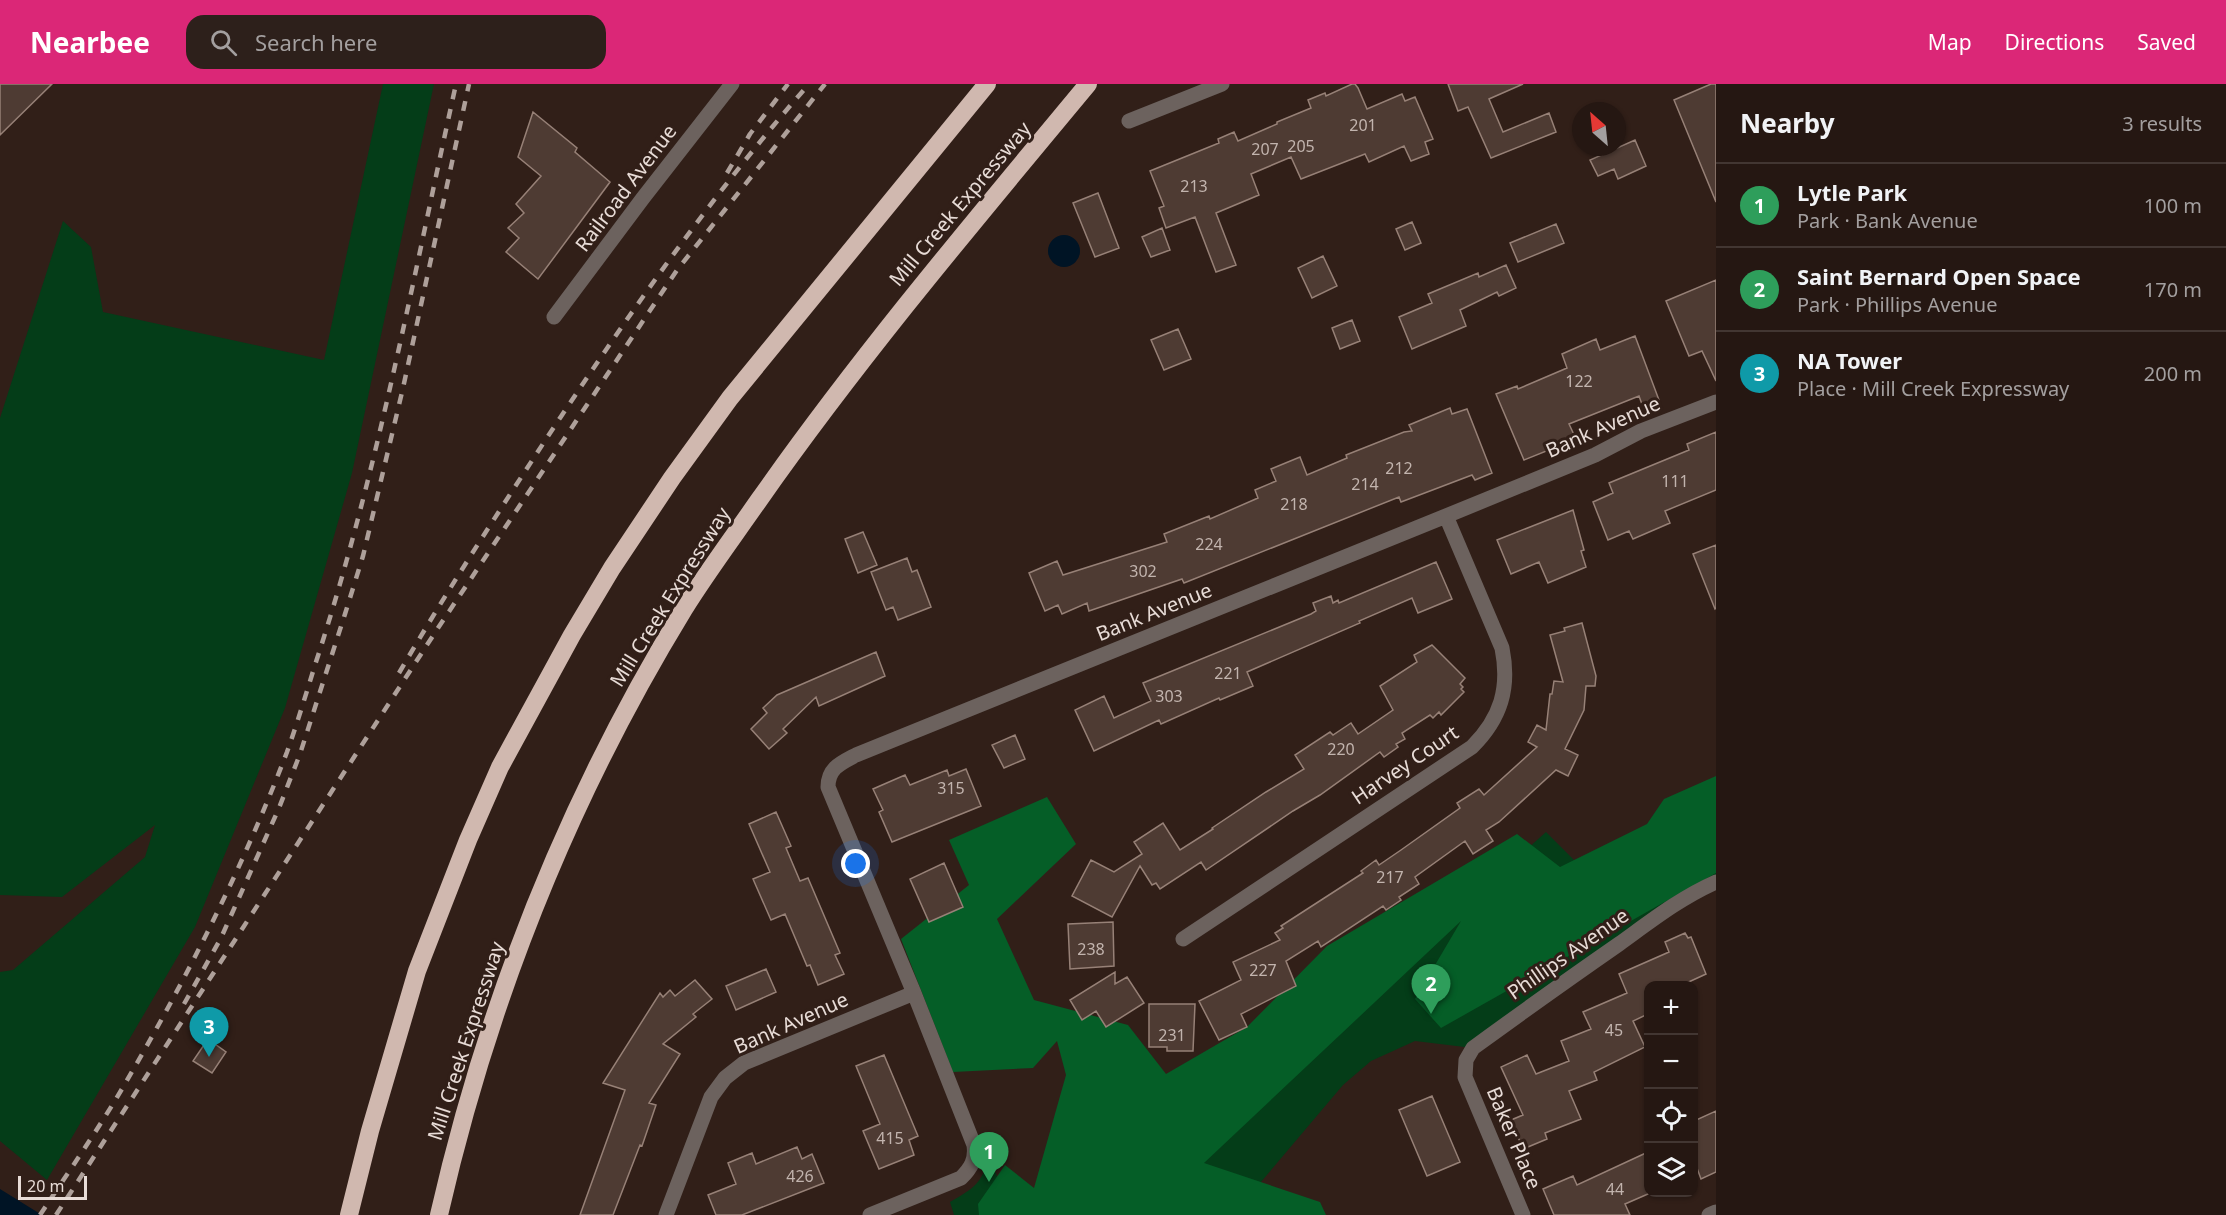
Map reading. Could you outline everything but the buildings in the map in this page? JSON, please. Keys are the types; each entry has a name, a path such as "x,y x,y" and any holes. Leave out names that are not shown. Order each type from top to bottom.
{"highway":[{"path":"349,1215 370,1131 417,971 468,840 500,767 561,655 624,550 672,478 730,398 987,84"},
{"name":"Mill Creek Expressway","path":"439,1215 457,1137 485,1042 514,961 549,871 596,767 634,696 686,606 814,421 885,330 1088,84"}],"street":[{"name":"Railroad Avenue","path":"554,317 642,198 732,84"},
{"path":"1129,120 1222,84"},
{"name":"Bank Avenue","path":"870,1215 961,1178 971,1168 975,1154 974,1145 914,993 828,787 828,778 838,765 856,755 1595,455 1641,430 1716,402"},
{"name":"Harvey Court","path":"1183,939 1472,747 1485,734 1501,704 1505,686 1502,648 1446,516"},
{"name":"Phillips Avenue","path":"1466,1077 1466,1060 1473,1048 1669,907 1716,882"},
{"name":"Bank Avenue","path":"666,1215 711,1097 725,1078 744,1063 914,993"},
{"name":"Baker Place","path":"1466,1077 1523,1215"},
{"path":"1709,1215 1716,1212"}],"green space":[{"path":"383,84 434,84 352,473 285,708 195,927 47,1180 0,1141 0,972 13,970 145,857 155,825 62,897 0,895 0,418 63,221 91,247 103,312 324,360"},
{"path":"1716,776 1716,873 1441,1028 1415,999 1461,921 1204,1163 1320,1202 1326,1215 979,1215 978,1204 1005,1165 1034,1188 1066,1075 1057,1041 1033,1068 953,1072 901,939 969,885 949,840 1047,797 1076,844 997,919 1034,1000 1128,1025 1166,1074 1247,1027 1327,946 1517,834 1560,867 1647,824 1664,799"},
{"path":"1716,797 1716,882 1473,1048 1415,1041 1371,1061 1343,1085 1233,1215 1117,1215 1546,832 1577,863"},
{"path":"989,1156 1012,1215 954,1215 950,1202 976,1184"}],"water":[{"path":"1064,235 1075,240 1080,251 1075,262 1064,267 1053,262 1048,251 1053,240"},
{"path":"0,1189 42,1215 0,1215"}],"railway":[{"path":"40,1215 116,1099 171,1002 233,879 287,752 337,594 376,449 456,84"},
{"path":"184,1004 221,938 279,808 300,754 363,556 403,388 469,84"},
{"path":"727,173 750,134 788,84"},
{"path":"399,673 495,518 614,338 708,208 809,84"},
{"path":"56,1215 438,628 677,270 825,84"}],"place":[{"name":"Saint Bernard Open Space","path":"1431,1014"},
{"name":"NA Tower","path":"209,1057"},
{"name":"Lytle Park","path":"989,1182"}]}
